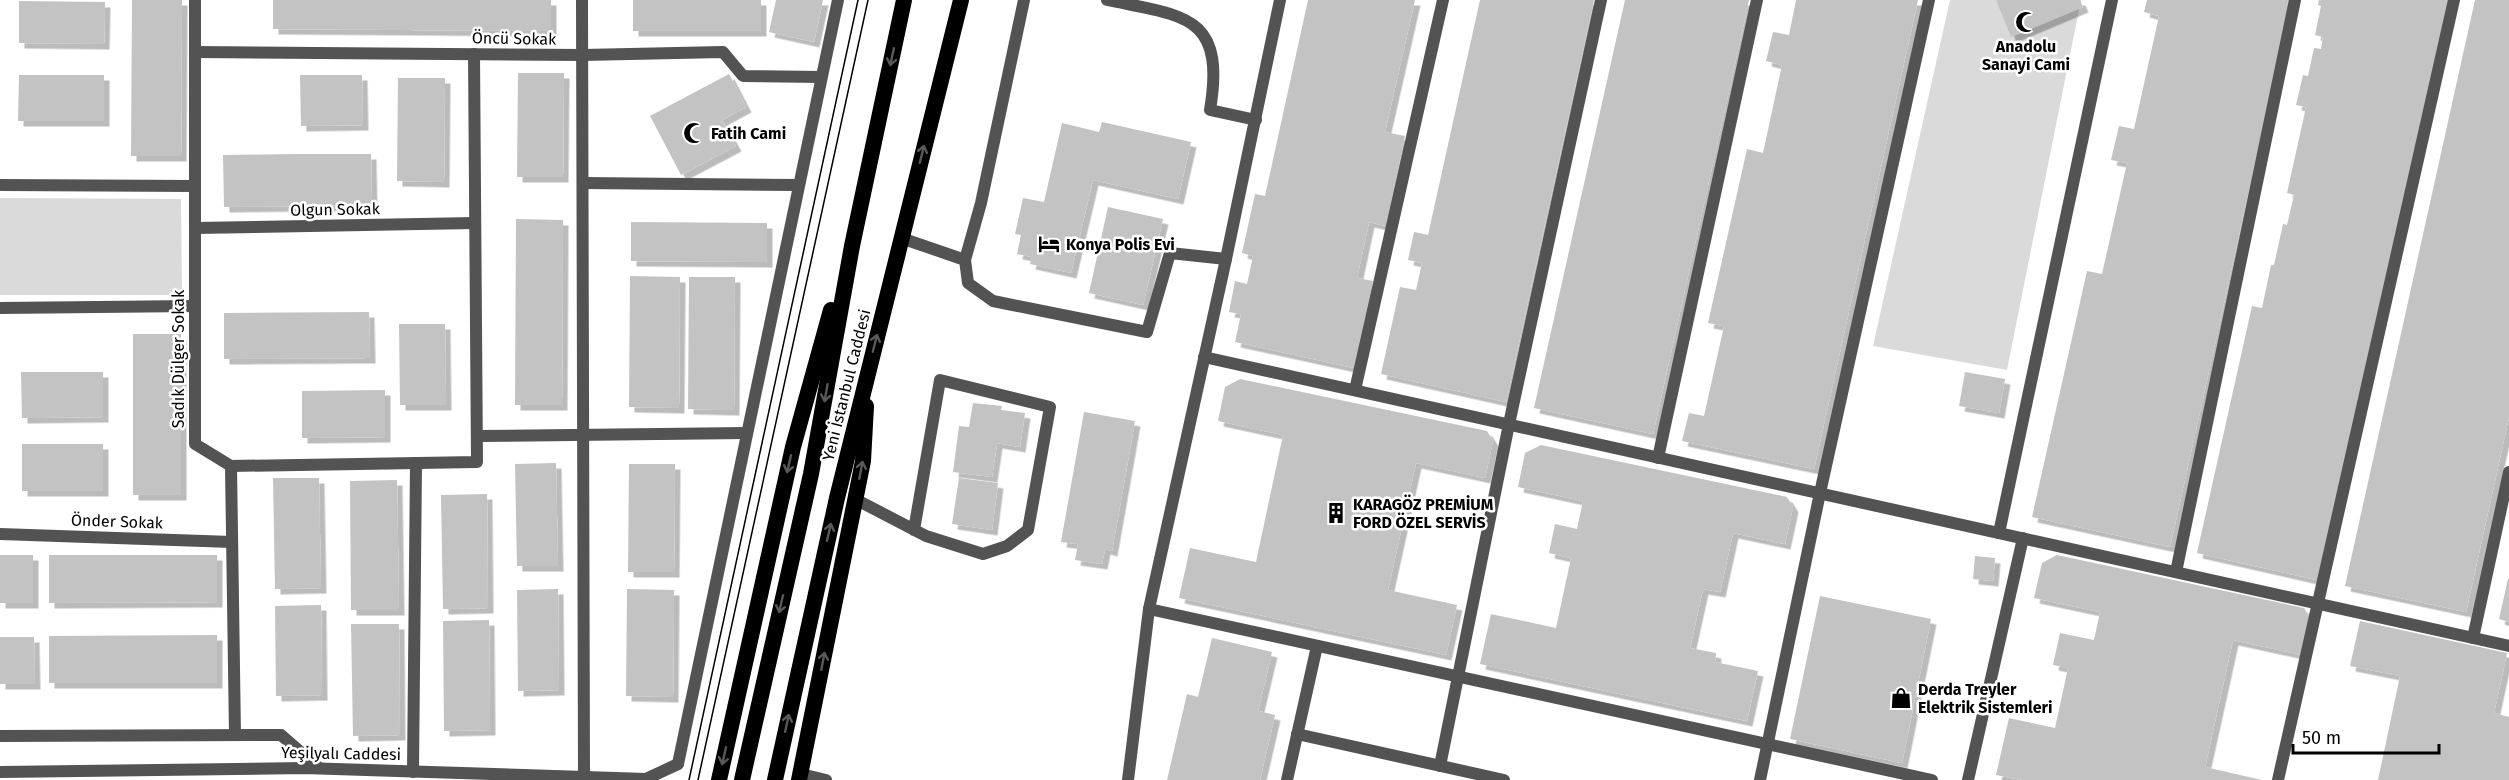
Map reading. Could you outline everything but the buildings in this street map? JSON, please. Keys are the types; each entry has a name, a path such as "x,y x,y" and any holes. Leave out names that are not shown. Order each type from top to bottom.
{"highway":[{"name":"Yeni İstanbul Caddesi","path":"742,780 811,474 852,246 904,0"},
{"name":"Yeni İstanbul Caddesi","path":"774,780 824,553 961,0"},
{"path":"718,780 793,447 826,326 852,246"},
{"path":"800,777 863,461 866,379"}],"street":[{"name":"Sadık Dülger Sokak","path":"195,0 195,444 231,466"},
{"path":"582,0 584,777"},
{"path":"477,436 746,433 838,0"},
{"path":"1024,0 981,203 964,260 968,283 993,301 1147,332 1170,253 1226,259"},
{"path":"1107,0 1175,15 1192,22 1205,38 1212,54 1214,82 1210,110 1256,120"},
{"path":"1128,780 1149,609 1280,0"},
{"path":"1355,390 1443,0"},
{"path":"1440,766 1509,424 1601,0"},
{"path":"1658,458 1757,0"},
{"path":"1760,780 1820,493 1929,0"},
{"path":"1999,533 2112,0"},
{"path":"2176,572 2295,0"},
{"path":"2278,780 2454,0"},
{"name":"Öncü Sokak","path":"196,52 583,55 723,52 743,76 821,77"},
{"path":"235,735 231,466 477,462 474,54"},
{"path":"583,183 798,185"},
{"path":"0,185 195,186"},
{"name":"Olgun Sokak","path":"195,228 476,223"},
{"path":"901,238 964,260"},
{"path":"0,308 194,306"},
{"path":"1204,357 2509,646"},
{"path":"855,499 914,530 983,554 1007,546 1028,530 1050,407 940,380 914,530"},
{"name":"Yeşilyalı Caddesi","path":"0,772 162,775 319,768 412,772 444,776 646,779 678,764 746,433"},
{"path":"412,772 416,463"},
{"path":"2473,638 2509,471"},
{"name":"Önder Sokak","path":"0,534 232,542"},
{"path":"1968,780 2023,538"},
{"path":"1149,609 1932,780"},
{"path":"1287,780 1317,645"},
{"path":"1297,734 1504,780"},
{"path":"0,736 281,735 319,768"},
{"path":"800,777 826,780"}],"shaded area":[{"path":"1950,0 2081,0 2007,370 1873,346"},
{"path":"0,198 181,199 182,295 0,295"}],"tram line":[{"path":"689,780 858,0"},
{"path":"698,780 868,0"}],"place":[{"name":"Anadolu Sanayi Cami","path":"2026,22"},
{"name":"Fatih Cami","path":"694,133"},
{"name":"Konya Polis Evi","path":"1049,244"},
{"name":"KARAGÖZ PREMİUM FORD ÖZEL SERVİS","path":"1336,513"},
{"name":"Derda Treyler Elektrik Sistemleri","path":"1901,698"}]}
